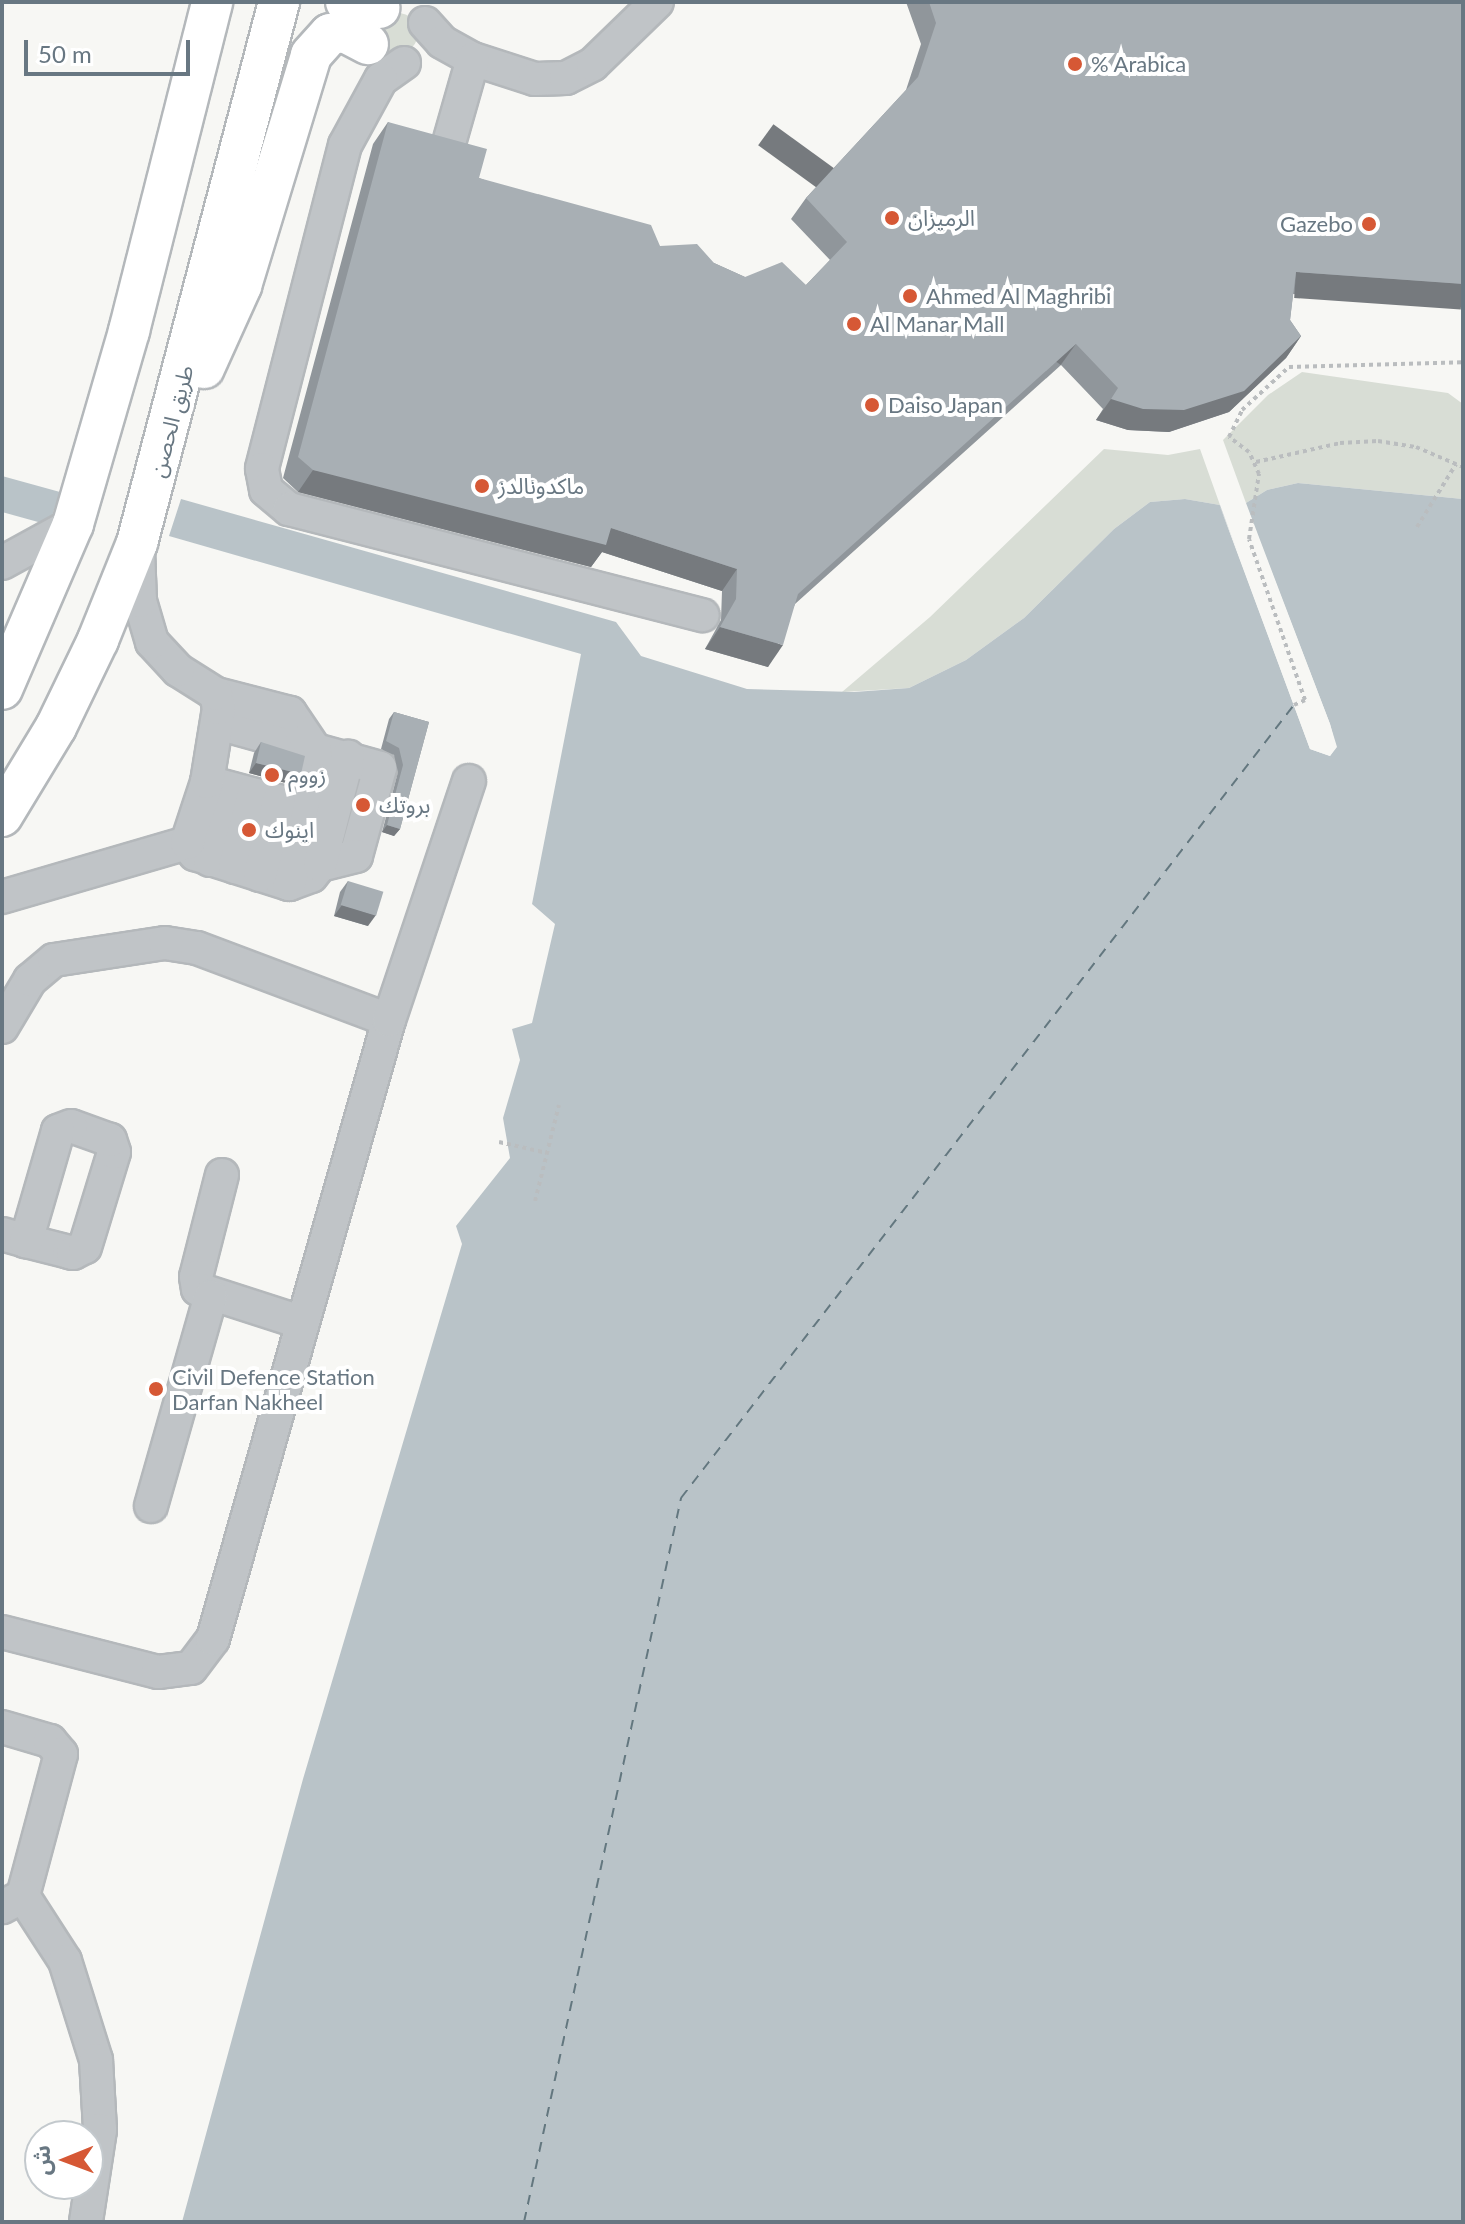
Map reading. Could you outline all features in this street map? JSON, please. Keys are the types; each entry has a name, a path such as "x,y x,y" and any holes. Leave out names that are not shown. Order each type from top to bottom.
{"main road":[{"path":"2,689 73,524 129,331 212,2"},
{"path":"234,187 234,95 257,2"},
{"name":"طريق الحصن","path":"2,816 56,727 137,543 234,187 279,2"},
{"path":"172,418 230,315 317,44 390,17"}],"lane":[{"path":"390,17 463,55 535,79 566,78 593,64 657,2"},
{"path":"390,17 381,59 408,62 463,55"},
{"path":"390,17 424,46 408,62 381,79 341,158 262,469 266,490 289,509 703,615"},
{"path":"375,92 390,17"},
{"path":"449,143 463,55"},
{"path":"2,563 73,524"},
{"path":"2,897 236,866 311,876 328,864 349,862 361,847 380,768 217,717 152,642 140,601 137,543"},
{"path":"217,717 202,750 192,791 246,797 318,770 315,750"},
{"path":"2,1632 158,1672 191,1668 204,1656 213,1639 389,1020 469,781"},
{"path":"236,866 246,797"},
{"path":"236,866 246,797"},
{"path":"236,866 246,797"},
{"path":"2,1027 30,980 54,960 165,943 197,948 389,1020"},
{"path":"222,1175 195,1283 211,1296 303,1323"},
{"path":"151,1506 211,1296"},
{"path":"2,1727 50,1741 61,1754 13,1901 65,1961 96,2060 100,2130 86,2222"}],"path":[{"path":"1294,705 1305,700 1249,539 1260,487 1255,462 1229,437 1242,410 1289,367 1463,362"},
{"path":"1255,462 1340,443 1378,441 1416,447 1463,467"},
{"path":"1417,527 1456,464"},
{"path":"535,1201 559,1105"},
{"path":"499,1142 547,1153"}],"shaded area":[{"path":"398,13 412,19 418,33 412,47 398,53 384,47 378,33 384,19"},
{"path":"1302,372 1448,393 1463,404 1463,499 1298,483 1267,490 1246,503 1223,440 1268,395"},
{"path":"1104,449 1168,455 1200,449 1220,505 1185,499 1150,502 1114,529 1024,618 966,660 909,688 842,692 930,617"},
{"path":"2,476 60,492 49,525 2,512"},
{"path":"1298,483 1463,499 1463,2222 182,2222 303,1779 462,1244 456,1226 510,1158 503,1118 520,1060 512,1029 532,1023 555,924 532,904 581,654 169,536 181,499 616,622 641,656 747,689 854,692 909,688 966,660 1024,618 1114,529 1150,502 1185,499 1220,505 1310,749 1330,756 1336,747 1330,724 1246,503 1267,490"}],"pier":[{"path":"1244,500 1330,724 1337,747 1330,756 1310,749 1218,501 1314,747 1328,752 1332,747 1326,725"}],"building":[{"name":"Al Manar Mall","path":"929,2 1463,2 1463,284 1296,272 1290,320 1301,336 1244,391 1184,410 1143,409 1111,399 1118,388 1076,344 798,594 783,645 720,627 736,599 737,569 611,528 606,545 313,470 298,457 388,122 487,149 479,178 651,225 660,246 697,244 714,263 745,277 782,262 806,285 847,242 806,198 918,77 936,23"},
{"path":"394,712 429,722 400,829 387,825 403,765 399,748 386,741"},
{"path":"261,742 305,756 301,774 256,763"},
{"path":"348,881 383,892 376,916 341,905"}],"ferry route":[{"path":"524,2222 681,1498 1294,705"}],"place":[{"name":"% Arabica","path":"1075,64"},
{"name":"الرميزان","path":"892,218"},
{"name":"Gazebo","path":"1369,224"},
{"name":"Ahmed Al Maghribi","path":"910,296"},
{"name":"Al Manar Mall","path":"854,324"},
{"name":"Daiso Japan","path":"872,405"},
{"name":"ماكدونالدز","path":"482,486"},
{"name":"زووم","path":"272,775"},
{"name":"بروتك","path":"363,805"},
{"name":"اينوك","path":"249,830"},
{"name":"Civil Defence Station Darfan Nakheel","path":"156,1389"}]}
